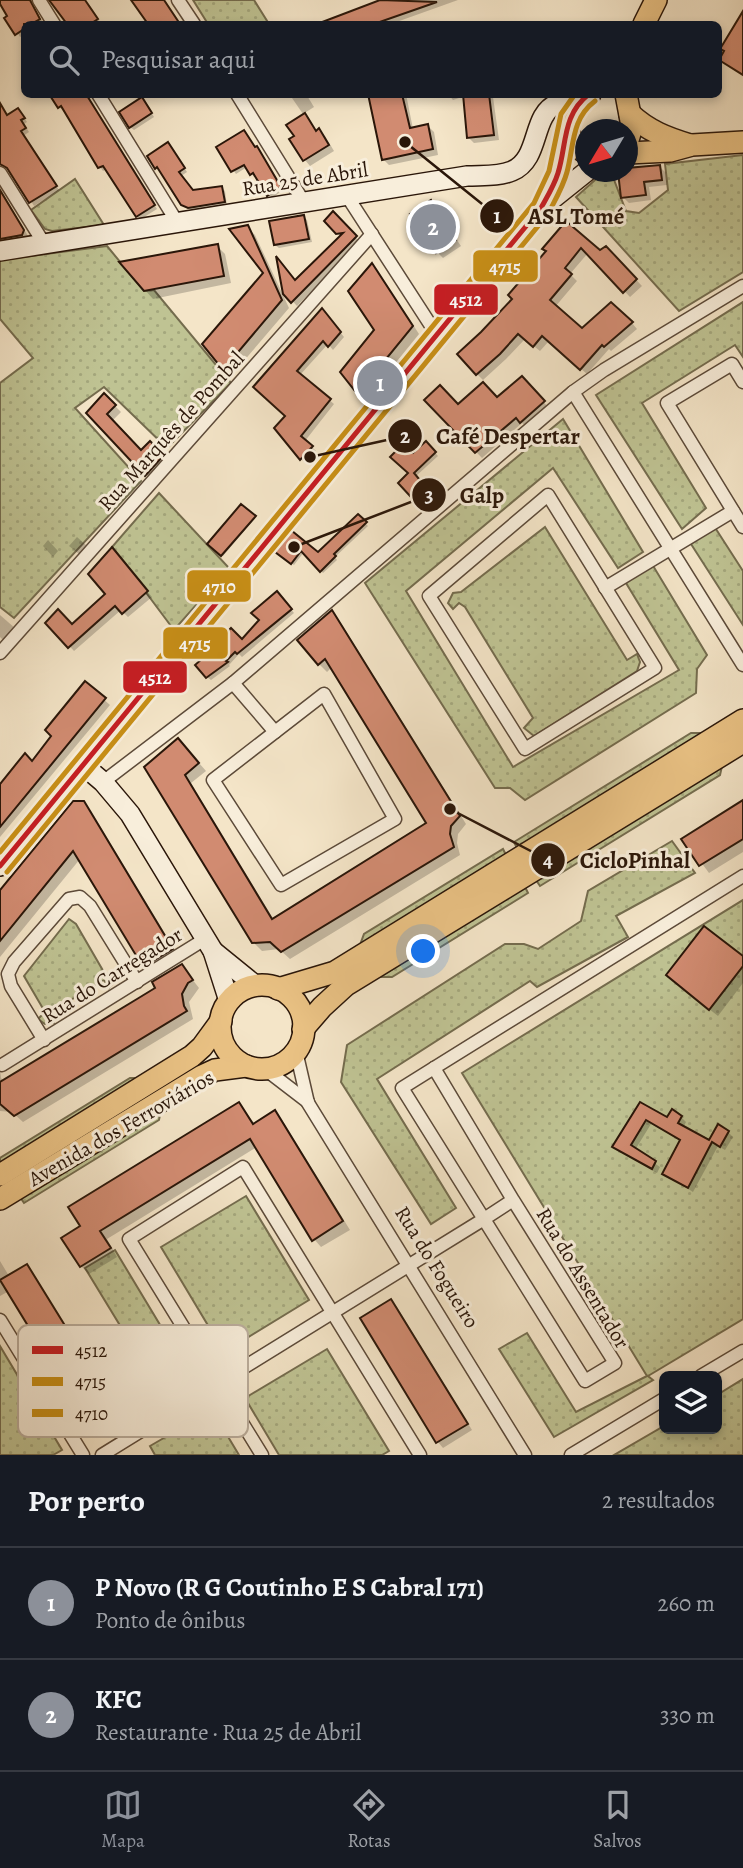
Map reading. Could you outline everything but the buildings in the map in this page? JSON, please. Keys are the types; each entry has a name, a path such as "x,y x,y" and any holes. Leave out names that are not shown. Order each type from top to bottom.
{"main road":[{"path":"646,21 656,0"},
{"path":"575,144 572,141 568,121 572,110 586,98"},
{"path":"628,106 643,126 666,138 692,145"},
{"path":"638,153 670,151 692,145 743,142"},
{"path":"278,989 335,972 743,720"},
{"path":"296,1051 303,1029 321,1007 345,985 743,742"},
{"path":"229,1001 246,988 256,986 278,989 289,995 297,1005 302,1016 303,1029"},
{"name":"Avenida dos Ferroviários","path":"229,1001 220,1021 220,1035 225,1048 234,1059 256,1068"},
{"name":"Avenida dos Ferroviários","path":"0,1175 192,1056 202,1047 220,1021"},
{"name":"Avenida dos Ferroviários","path":"0,1199 202,1076 215,1070 277,1066 296,1051"}],"street":[{"path":"39,0 52,21"},
{"path":"178,0 192,21"},
{"path":"100,98 177,222"},
{"path":"239,98 305,204"},
{"name":"Rua 25 de Abril","path":"0,251 512,171 522,165 530,153 545,113 555,105 581,98"},
{"path":"541,208 559,170 568,121"},
{"path":"0,173 45,245"},
{"path":"0,866 541,208 575,181"},
{"path":"347,196 437,335"},
{"name":"Rua Marquês de Pombal","path":"0,653 372,234"},
{"path":"103,782 233,683 573,392 604,370 743,286"},
{"path":"743,382 732,364 667,403 743,527"},
{"path":"573,392 743,665"},
{"path":"548,495 606,588 655,668 526,748 429,596 548,495"},
{"path":"606,588 733,511"},
{"path":"233,683 275,732"},
{"path":"324,694 395,819 281,885 213,780 275,732 324,694"},
{"path":"83,765 103,782 130,814 209,945 229,1001"},
{"name":"Rua do Assentador","path":"434,1068 615,1363 585,1381 402,1088 434,1068 743,876"},
{"path":"44,1040 11,986 8,974 14,962 69,899 80,897 90,906 137,982"},
{"path":"209,945 256,986"},
{"name":"Rua do Carregador","path":"2,1065 137,982 209,945"},
{"path":"296,1051 309,1102"},
{"path":"256,1068 309,1102"},
{"name":"Rua do Fogueiro","path":"309,1102 525,1455"},
{"path":"181,1325 129,1239 243,1167 420,1455"},
{"name":"Rua do Assentador","path":"484,1219 513,1200"},
{"path":"248,1365 484,1219"},
{"path":"0,1320 18,1349"},
{"path":"709,1371 743,1351"},
{"path":"571,1455 659,1402"},
{"path":"248,1433 262,1455"},
{"path":"72,1437 83,1455"},
{"path":"102,1455 131,1437"}],"green space":[{"path":"193,0 254,0 267,21 206,21"},
{"path":"743,155 743,272 679,311 576,197 593,182 615,182 626,211 639,213 668,190 665,164"},
{"path":"75,179 104,225 52,231 45,229 31,210"},
{"path":"107,246 144,291 154,290 231,383 167,448 104,387 75,408 141,481 14,618 0,607 0,383 33,358 0,319 0,260"},
{"path":"743,302 743,357 735,345 642,403 706,508 682,529 596,395"},
{"path":"563,419 643,552 618,568 553,468 406,591 513,767 679,670 626,583 631,576 652,564 707,655 697,669 696,693 525,800 510,788 495,788 365,583"},
{"path":"159,493 229,568 174,630 112,547"},
{"path":"714,526 743,571 743,625 691,544"},
{"path":"545,527 627,660 637,654 640,662 637,671 534,736 524,728 533,718 465,607 459,603 453,609 448,603 453,593 461,592"},
{"path":"691,733 704,733 517,848 514,842"},
{"path":"722,766 720,775 540,886 536,880"},
{"path":"672,841 695,873 616,916 628,937 537,987 530,981 377,1079 456,1208 431,1224 341,1082 347,1045 505,944 524,944 538,949 581,921 588,891"},
{"path":"503,849 506,855 360,945 364,934"},
{"path":"525,887 528,893 392,977 380,977"},
{"path":"743,900 743,1319 648,1376 653,1380 554,1437 499,1349 527,1333 576,1412 647,1376 462,1073"},
{"path":"69,919 76,924 105,974 114,971 114,982 109,988 104,980 51,1012 54,1023 45,1024 38,1019 45,1012 24,976"},
{"path":"130,1078 143,1078 0,1164 0,1158"},
{"path":"161,1110 159,1120 24,1203 20,1197"},
{"path":"246,1196 309,1300 248,1337 248,1325 208,1325 161,1247"},
{"path":"115,1250 160,1325 120,1325 85,1268"},
{"path":"0,1346 18,1376 18,1437 54,1437 62,1450 53,1455 0,1455"},
{"path":"327,1349 389,1451 382,1455 279,1455 248,1403 248,1396"},
{"path":"743,1379 743,1455 614,1455 659,1429 659,1434 722,1434 722,1392"},
{"path":"166,1437 228,1437 239,1455 155,1455 150,1446"}],"transit line":[{"name":"4710","path":"0,852 534,203 549,171 561,114 572,98"},
{"name":"4512","path":"0,866 541,208 558,173 570,121 584,98"},
{"name":"4715","path":"7,872 548,214 565,178 577,125 581,116 595,101"}],"place":[{"name":"ASL Tomé","path":"405,142"},
{"name":"KFC","path":"433,227"},
{"name":"P Novo (R G Coutinho E S Cabral 171)","path":"380,383"},
{"name":"Café Despertar","path":"310,457"},
{"name":"Galp","path":"294,547"},
{"name":"CicloPinhal","path":"450,809"}]}
